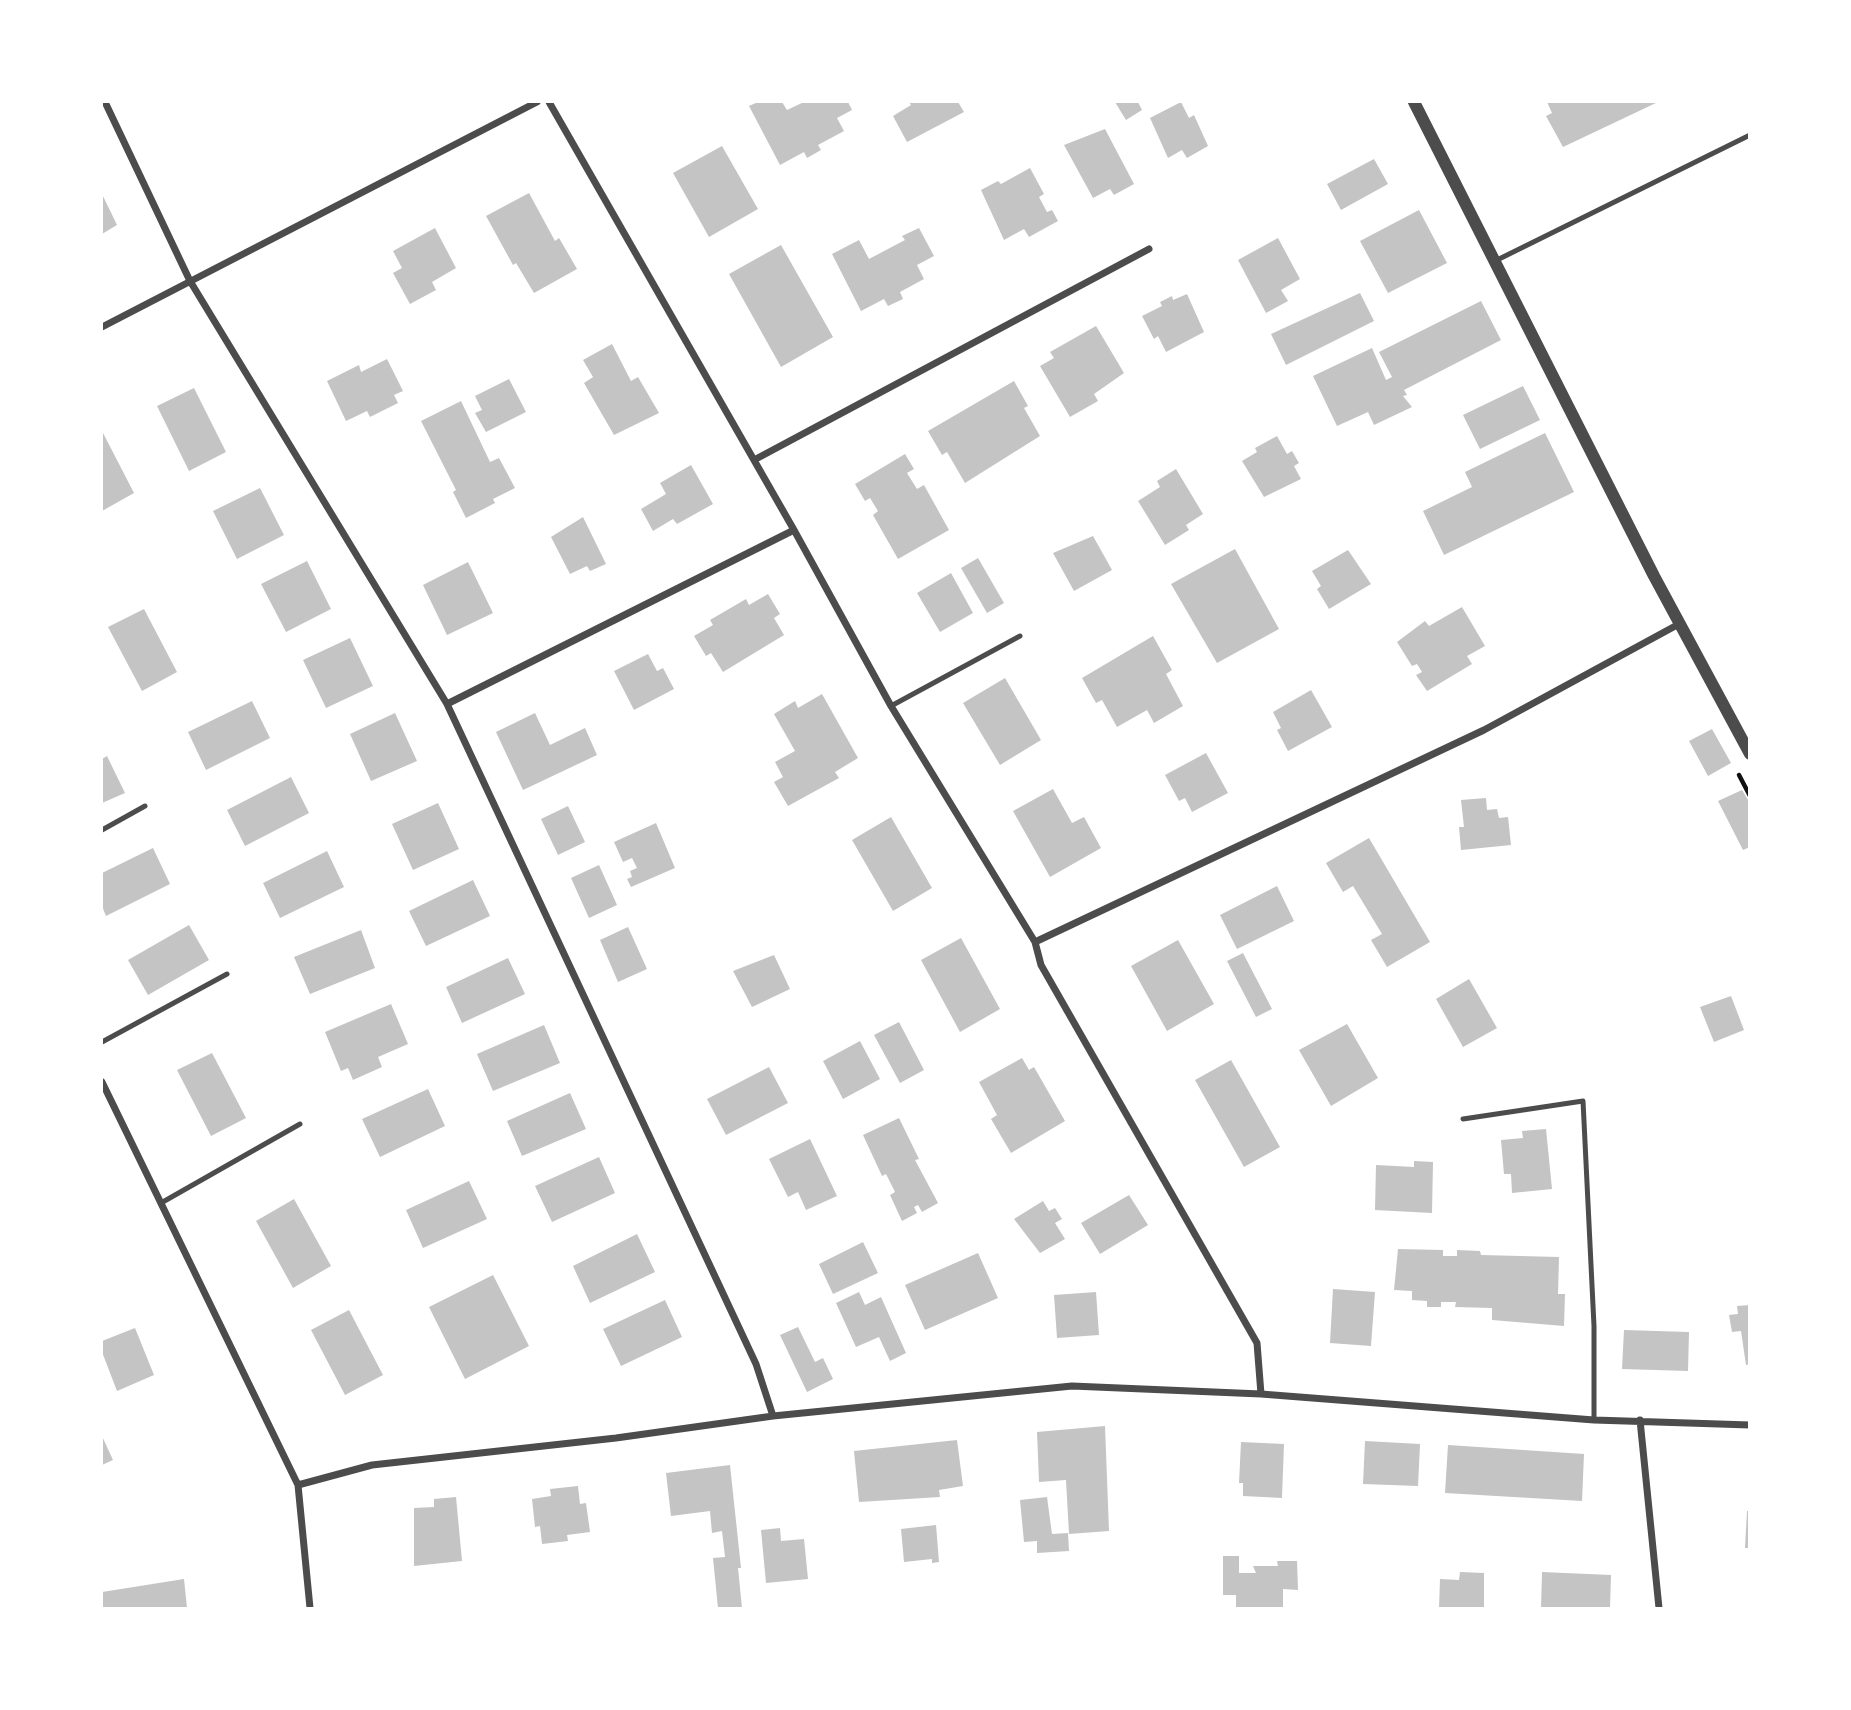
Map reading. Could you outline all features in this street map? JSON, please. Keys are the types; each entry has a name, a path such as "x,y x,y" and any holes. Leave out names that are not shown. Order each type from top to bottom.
{"street":[{"path":"105,102 190,281 447,704 757,1364 773,1416"},
{"path":"102,327 537,102"},
{"path":"549,102 794,530 891,706 1035,942 1041,965 1257,1343 1261,1394"},
{"path":"1415,102 1679,624 1749,754"},
{"path":"754,460 1149,249"},
{"path":"447,704 794,530"},
{"path":"1035,942 1484,730 1679,624"},
{"path":"102,1082 298,1485 310,1608"},
{"path":"298,1485 372,1465 616,1438 773,1416 1072,1387 1261,1394 1594,1420 1749,1424"},
{"path":"1640,1420 1659,1608"}],"lane":[{"path":"1494,261 1749,135"},
{"path":"891,706 1020,636"},
{"path":"102,830 145,806"},
{"path":"102,1042 227,974"},
{"path":"1463,1119 1583,1101 1594,1326 1594,1420"},
{"path":"161,1203 300,1124"}],"path":[{"path":"1738,773 1749,796"}],"building":[{"path":"758,102 782,102 787,110 804,102 848,102 852,110 837,118 844,131 818,145 821,150 807,158 804,152 780,165 749,106"},
{"path":"909,102 958,102 964,112 907,142 893,116 911,105"},
{"path":"1115,102 1138,102 1142,110 1126,120"},
{"path":"1181,102 1189,118 1194,115 1208,146 1187,158 1182,150 1168,158 1150,118"},
{"path":"1547,102 1658,102 1563,147 1546,116 1552,113"},
{"path":"1105,129 1134,184 1114,195 1110,189 1093,198 1064,145"},
{"path":"722,146 758,209 709,237 673,173"},
{"path":"1374,159 1388,184 1341,210 1327,184"},
{"path":"1030,168 1044,194 1039,197 1047,212 1052,210 1058,221 1029,237 1024,229 1004,240 981,190 998,181 1001,184"},
{"path":"529,193 555,241 559,238 577,269 534,293 516,263 513,265 486,216"},
{"path":"102,194 117,225 102,234"},
{"path":"1419,210 1447,263 1388,293 1360,241"},
{"path":"435,228 456,268 432,282 436,290 410,304 393,273 402,268 393,251"},
{"path":"919,228 934,256 917,265 924,279 900,292 903,299 888,306 884,299 861,311 832,254 859,240 869,259 905,240 902,236"},
{"path":"1278,238 1300,279 1281,290 1288,301 1266,313 1238,260"},
{"path":"781,245 833,337 781,367 729,274"},
{"path":"1360,293 1374,321 1286,365 1271,334"},
{"path":"1187,294 1204,332 1166,352 1158,336 1154,339 1142,316 1162,306 1160,302 1172,296 1173,300"},
{"path":"1481,301 1501,340 1404,390 1407,395 1403,396 1412,407 1374,425 1368,412 1337,426 1313,376 1372,348 1386,380 1392,377 1379,352"},
{"path":"1096,326 1124,373 1094,394 1098,401 1070,417 1040,366 1054,358 1050,352"},
{"path":"612,344 631,381 638,377 659,413 614,435 584,383 593,377 583,360"},
{"path":"387,359 403,391 394,395 398,403 370,417 367,411 346,421 327,381 359,365 361,372"},
{"path":"509,379 526,412 486,432 475,413 482,410 475,396"},
{"path":"1014,381 1028,406 1024,408 1040,436 965,483 947,452 942,455 928,431"},
{"path":"1523,386 1540,420 1480,449 1463,415"},
{"path":"194,388 226,452 189,471 157,406"},
{"path":"461,401 490,462 499,458 515,488 493,499 495,503 466,518 453,492 456,490 421,421"},
{"path":"102,431 134,493 102,511"},
{"path":"1545,433 1574,492 1444,555 1423,511 1472,487 1465,472"},
{"path":"1277,436 1287,454 1292,451 1299,463 1294,466 1301,479 1264,497 1242,461 1257,452 1255,448"},
{"path":"905,454 914,469 907,473 917,489 924,485 949,530 898,559 873,515 878,511 870,498 865,501 855,484"},
{"path":"691,465 713,504 677,524 673,519 653,531 641,509 666,494 660,483"},
{"path":"1176,469 1203,514 1186,525 1189,530 1165,545 1138,501 1160,487 1157,481"},
{"path":"260,488 284,535 237,559 213,511"},
{"path":"583,517 606,564 590,571 587,566 570,574 551,537"},
{"path":"1093,536 1112,570 1074,591 1053,553"},
{"path":"1235,549 1279,629 1217,663 1171,584"},
{"path":"1348,550 1371,584 1329,609 1317,589 1321,586 1312,571"},
{"path":"978,558 1004,603 987,613 961,568"},
{"path":"307,561 331,609 286,632 261,584"},
{"path":"468,562 493,613 447,635 423,585"},
{"path":"951,573 973,613 940,632 917,593"},
{"path":"768,594 780,614 774,618 784,635 723,672 711,653 706,656 694,636 713,625 710,620 746,599 749,605"},
{"path":"1462,607 1485,646 1467,656 1472,664 1427,691 1416,675 1422,672 1417,664 1412,666 1397,642 1425,621 1429,626"},
{"path":"144,609 177,672 142,691 108,627"},
{"path":"1153,636 1172,670 1166,674 1183,706 1154,723 1147,710 1117,727 1102,700 1096,703 1082,678"},
{"path":"350,638 373,686 326,708 303,660"},
{"path":"648,654 657,671 663,668 674,689 634,710 614,671"},
{"path":"1005,678 1041,740 1000,765 963,703"},
{"path":"1311,690 1332,727 1288,751 1277,730 1281,728 1273,712"},
{"path":"822,694 858,758 835,772 839,778 788,806 774,782 783,777 775,762 795,751 774,714 795,701 798,708"},
{"path":"252,701 270,738 206,770 188,732"},
{"path":"395,713 417,761 371,781 350,734"},
{"path":"535,713 550,745 585,728 597,755 523,790 496,732"},
{"path":"1712,729 1731,763 1708,776 1689,741"},
{"path":"1206,753 1228,793 1192,812 1185,798 1179,801 1165,775"},
{"path":"107,756 125,793 102,803 102,759"},
{"path":"291,777 309,813 245,846 227,810"},
{"path":"1053,789 1072,823 1084,817 1101,848 1050,877 1013,811"},
{"path":"1742,790 1750,803 1750,847 1743,850 1718,801"},
{"path":"1486,798 1487,810 1497,809 1499,818 1508,817 1511,845 1461,850 1459,827 1464,827 1461,800"},
{"path":"438,803 459,849 413,870 392,824"},
{"path":"568,806 585,842 558,855 541,819"},
{"path":"891,817 932,888 893,911 852,840"},
{"path":"656,823 675,868 631,887 627,879 632,877 630,871 637,868 632,858 623,862 614,842"},
{"path":"1369,838 1430,942 1387,967 1371,940 1382,934 1353,886 1343,892 1326,863"},
{"path":"153,848 170,884 106,916 102,906 102,873"},
{"path":"327,851 344,887 280,918 263,883"},
{"path":"599,865 617,905 589,918 571,878"},
{"path":"473,880 490,916 426,946 409,911"},
{"path":"1277,886 1294,921 1237,949 1220,915"},
{"path":"189,925 209,960 148,995 128,960"},
{"path":"628,927 647,969 618,982 600,940"},
{"path":"361,930 375,968 310,994 294,957"},
{"path":"961,938 1000,1009 960,1032 921,960"},
{"path":"1178,940 1214,1004 1167,1031 1131,966"},
{"path":"1243,953 1272,1009 1256,1017 1227,961"},
{"path":"774,955 790,989 752,1007 733,971"},
{"path":"508,958 525,994 462,1023 446,987"},
{"path":"1469,979 1497,1028 1463,1047 1436,999"},
{"path":"1731,996 1744,1030 1714,1042 1700,1007"},
{"path":"391,1004 408,1044 378,1057 382,1067 353,1080 348,1068 341,1071 325,1032"},
{"path":"899,1022 924,1070 900,1083 874,1035"},
{"path":"1347,1024 1378,1078 1331,1106 1299,1050"},
{"path":"544,1025 560,1063 493,1091 477,1054"},
{"path":"860,1041 880,1079 843,1099 823,1061"},
{"path":"212,1053 246,1118 211,1136 177,1070"},
{"path":"1022,1058 1029,1070 1034,1067 1065,1121 1011,1153 991,1119 997,1115 979,1082"},
{"path":"1231,1060 1280,1147 1244,1167 1195,1080"},
{"path":"769,1067 788,1103 726,1135 707,1099"},
{"path":"428,1089 445,1126 380,1157 362,1119"},
{"path":"570,1093 586,1129 522,1156 507,1121"},
{"path":"899,1118 919,1159 915,1160 938,1203 922,1212 918,1205 914,1207 917,1213 902,1221 890,1195 895,1192 886,1174 882,1176 863,1135"},
{"path":"1546,1129 1552,1189 1512,1193 1511,1174 1504,1174 1501,1140 1523,1138 1522,1131"},
{"path":"810,1139 837,1196 806,1210 798,1192 788,1197 769,1159"},
{"path":"599,1157 615,1193 552,1222 535,1186"},
{"path":"1414,1161 1433,1162 1432,1213 1375,1210 1376,1165 1414,1167"},
{"path":"469,1181 487,1219 423,1248 406,1210"},
{"path":"1129,1195 1148,1225 1100,1254 1081,1223"},
{"path":"294,1199 331,1266 293,1288 256,1221"},
{"path":"1043,1201 1049,1211 1055,1208 1062,1219 1055,1223 1065,1239 1040,1253 1014,1219"},
{"path":"637,1234 655,1272 590,1303 573,1266"},
{"path":"863,1242 878,1273 833,1294 819,1264"},
{"path":"1398,1249 1443,1250 1443,1256 1457,1256 1457,1250 1480,1251 1481,1255 1559,1257 1558,1294 1565,1294 1564,1326 1492,1320 1492,1308 1455,1307 1456,1302 1441,1302 1441,1307 1427,1307 1427,1301 1412,1300 1412,1291 1394,1290"},
{"path":"978,1253 998,1298 925,1330 905,1285"},
{"path":"493,1275 529,1346 465,1379 429,1307"},
{"path":"1333,1289 1375,1292 1371,1346 1330,1343"},
{"path":"859,1292 865,1305 881,1297 906,1353 890,1361 879,1337 856,1347 836,1303"},
{"path":"1096,1292 1099,1335 1057,1338 1054,1295"},
{"path":"665,1300 682,1337 621,1366 603,1329"},
{"path":"1750,1305 1750,1364 1746,1365 1741,1331 1732,1332 1729,1315 1738,1314 1737,1306"},
{"path":"349,1310 383,1375 345,1395 311,1330"},
{"path":"798,1327 815,1362 823,1358 833,1379 807,1392 780,1335"},
{"path":"135,1328 154,1375 117,1391 102,1352 102,1341"},
{"path":"1624,1330 1689,1332 1688,1371 1622,1369"},
{"path":"1105,1426 1109,1531 1069,1534 1066,1480 1039,1482 1037,1432"},
{"path":"102,1436 113,1460 102,1465"},
{"path":"957,1440 963,1486 939,1490 940,1497 859,1502 854,1451"},
{"path":"1365,1441 1420,1444 1418,1486 1363,1484"},
{"path":"1241,1442 1284,1444 1282,1498 1243,1496 1243,1483 1239,1483"},
{"path":"1448,1445 1584,1454 1582,1501 1445,1493"},
{"path":"730,1465 741,1568 738,1568 742,1608 718,1608 713,1558 725,1557 722,1531 712,1533 710,1511 671,1516 666,1473"},
{"path":"578,1486 580,1504 586,1503 590,1532 567,1535 568,1541 542,1544 540,1526 535,1527 532,1499 551,1496 550,1489"},
{"path":"456,1497 462,1561 414,1566 414,1508 434,1507 434,1499"},
{"path":"1047,1497 1052,1534 1068,1533 1069,1551 1037,1553 1037,1541 1024,1542 1020,1500"},
{"path":"1747,1511 1750,1511 1750,1548 1745,1548"},
{"path":"936,1525 939,1562 932,1563 932,1559 904,1562 901,1529"},
{"path":"780,1528 781,1541 804,1539 808,1579 766,1583 761,1530"},
{"path":"1223,1556 1239,1556 1239,1573 1256,1573 1253,1566 1278,1566 1277,1561 1297,1561 1298,1590 1283,1589 1283,1608 1236,1608 1236,1595 1223,1595"},
{"path":"1460,1572 1484,1573 1484,1608 1439,1608 1440,1579 1459,1580"},
{"path":"1542,1572 1611,1575 1610,1608 1541,1608"},
{"path":"184,1579 187,1608 102,1608 102,1592"}]}
